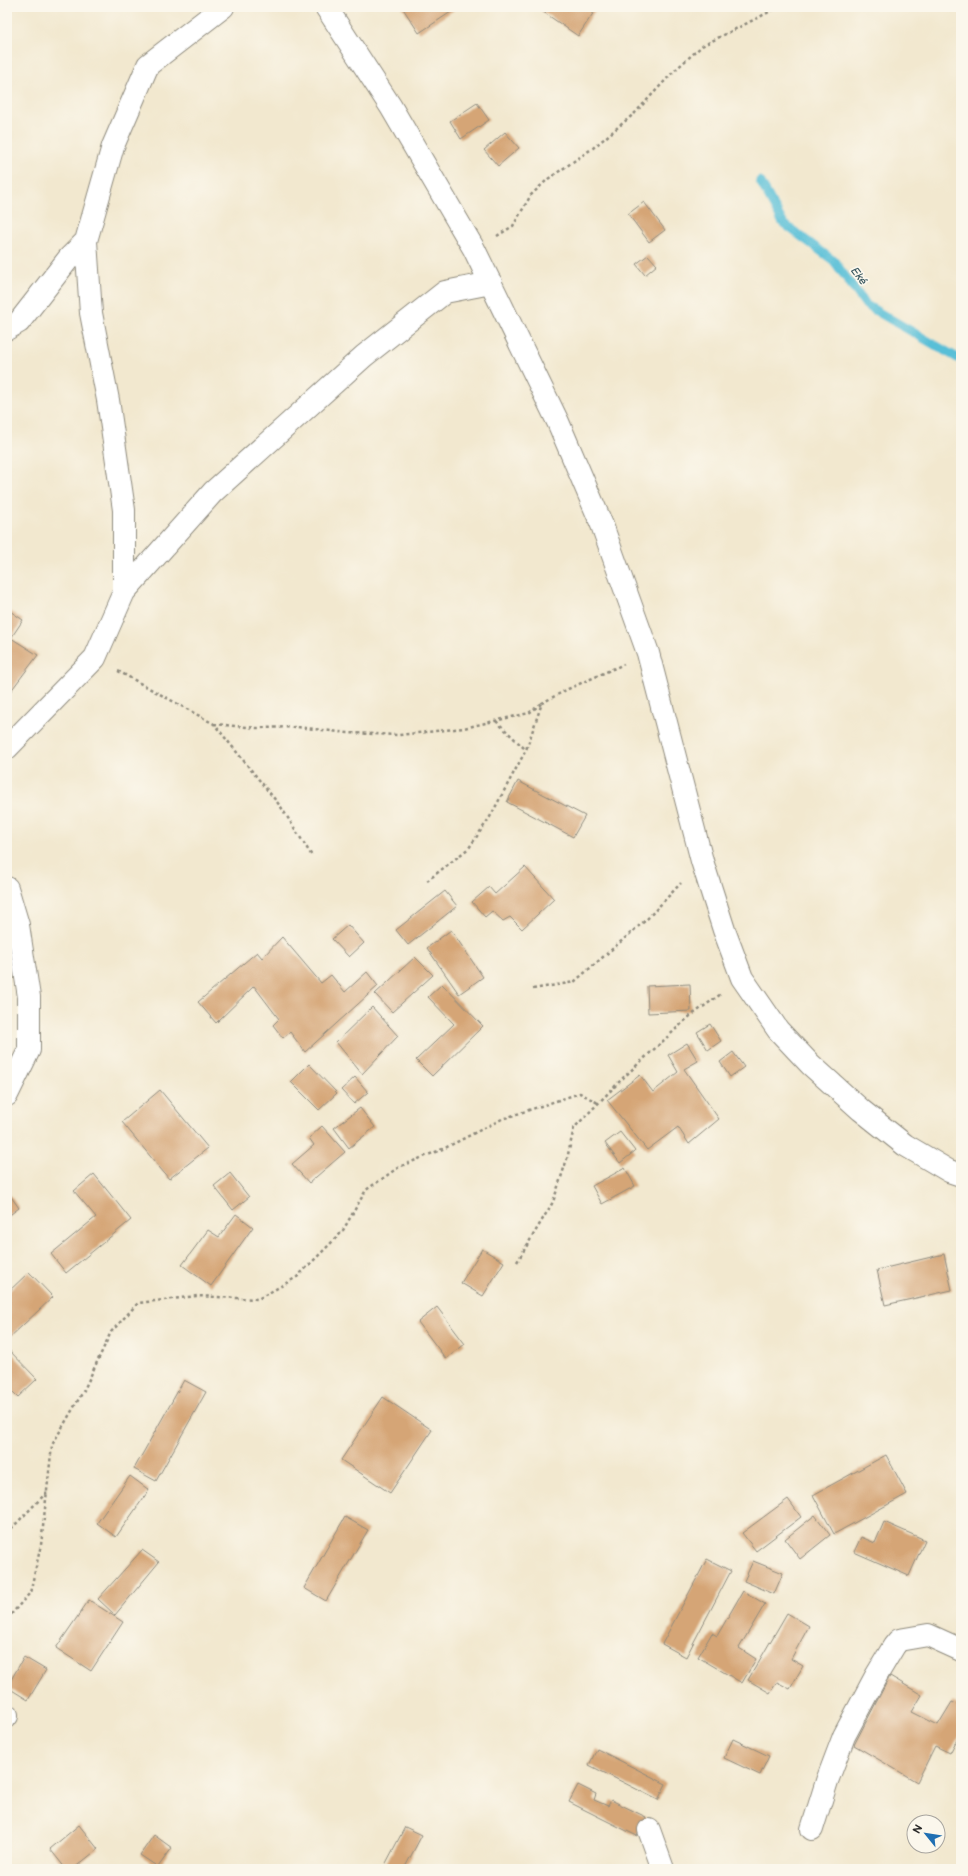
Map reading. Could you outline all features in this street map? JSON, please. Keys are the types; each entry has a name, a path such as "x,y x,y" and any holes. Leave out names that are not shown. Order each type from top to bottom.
{"street":[{"path":"124,592 124,510 108,400 91,313 86,241 113,146 148,65 223,7"},
{"path":"326,7 391,107 474,249 558,422 602,525 648,653 702,861 724,930 742,978 778,1030 810,1064 861,1110 905,1145 949,1172 961,1176"},
{"path":"7,329 19,322 69,258 86,241"},
{"path":"7,748 95,658 124,592 212,492 364,356 445,292 490,283"},
{"path":"7,888 18,925 29,997 29,1050 7,1094"},
{"path":"812,1829 827,1781 844,1736 894,1646 899,1640 928,1635 961,1650"},
{"path":"649,1830 663,1869"}],"path":[{"path":"474,249 513,226 531,195 542,184 594,148 636,113 674,71 702,46 779,7"},
{"path":"214,724 257,728 297,727 348,733 399,735 464,728 530,713 542,703 568,689 648,653"},
{"path":"95,658 214,724 281,807 312,856"},
{"path":"427,881 469,848 490,817 517,770 526,750 542,703"},
{"path":"496,720 526,750"},
{"path":"533,989 574,982 647,919 702,861"},
{"path":"517,1262 554,1202 574,1128 688,1017 742,978"},
{"path":"7,1619 30,1593 41,1545 52,1445 84,1390 111,1332 138,1303 197,1296 258,1299 297,1277 342,1232 366,1190 399,1167 445,1148 502,1119 580,1094 598,1103"},
{"path":"7,1533 48,1491"}],"building":[{"path":"402,7 451,7 454,10 419,33"},
{"path":"541,7 593,7 596,9 578,36 539,9"},
{"path":"477,103 489,120 461,139 450,121"},
{"path":"505,132 519,148 498,166 484,150"},
{"path":"644,202 665,230 649,242 628,214"},
{"path":"648,255 657,265 645,275 636,264"},
{"path":"7,609 23,620 11,638 38,655 7,696"},
{"path":"518,781 585,816 573,837 507,802"},
{"path":"525,867 554,899 522,929 510,917 503,921 492,911 485,917 472,902 489,887 495,894"},
{"path":"445,891 457,906 408,945 396,930"},
{"path":"348,925 364,943 349,957 332,939"},
{"path":"451,930 483,977 459,994 427,948"},
{"path":"282,937 321,983 331,975 345,992 367,972 378,986 305,1052 290,1032 283,1038 273,1025 279,1019 254,986 216,1023 198,1002 257,952 262,958"},
{"path":"415,957 433,975 392,1012 375,994"},
{"path":"442,984 483,1026 432,1076 416,1060 454,1024 428,997"},
{"path":"690,984 691,1011 648,1013 647,986"},
{"path":"372,1007 398,1036 362,1074 336,1042"},
{"path":"710,1024 721,1041 708,1050 697,1032"},
{"path":"687,1043 698,1061 684,1069 719,1119 689,1144 678,1127 647,1150 607,1100 640,1075 653,1092 678,1072 668,1055"},
{"path":"733,1052 744,1067 730,1077 720,1062"},
{"path":"309,1064 337,1093 319,1110 291,1082"},
{"path":"355,1077 368,1092 354,1104 341,1090"},
{"path":"160,1090 208,1148 169,1179 122,1122"},
{"path":"360,1108 375,1127 349,1148 334,1128"},
{"path":"322,1126 345,1152 309,1183 292,1164 314,1145 309,1138"},
{"path":"620,1132 635,1151 620,1163 605,1143"},
{"path":"625,1168 635,1186 602,1204 592,1186"},
{"path":"230,1173 249,1197 233,1210 214,1186"},
{"path":"94,1174 131,1220 66,1273 51,1254 96,1217 74,1191"},
{"path":"7,1191 19,1208 7,1217"},
{"path":"236,1214 253,1227 211,1286 182,1265 208,1230 219,1237"},
{"path":"482,1249 504,1262 483,1296 461,1283"},
{"path":"944,1254 952,1290 885,1305 877,1270"},
{"path":"29,1272 53,1297 8,1339 7,1293"},
{"path":"437,1307 465,1344 446,1359 418,1322"},
{"path":"7,1348 37,1379 18,1397 7,1386"},
{"path":"184,1380 206,1392 156,1481 134,1469"},
{"path":"383,1397 432,1430 390,1493 341,1460"},
{"path":"886,1455 907,1494 834,1534 813,1495"},
{"path":"130,1476 149,1490 116,1537 97,1523"},
{"path":"788,1499 801,1517 756,1551 742,1533"},
{"path":"815,1515 830,1535 800,1559 785,1539"},
{"path":"345,1517 368,1530 326,1601 304,1588"},
{"path":"884,1522 925,1540 909,1576 854,1552 861,1537 875,1543"},
{"path":"142,1550 159,1562 115,1615 98,1599"},
{"path":"707,1559 731,1571 686,1657 662,1644"},
{"path":"753,1561 783,1573 774,1594 744,1581"},
{"path":"743,1591 765,1604 739,1648 756,1659 742,1683 698,1657 712,1633 717,1636"},
{"path":"89,1600 123,1622 91,1671 56,1648"},
{"path":"787,1613 809,1626 791,1659 803,1666 790,1689 777,1682 770,1693 748,1680"},
{"path":"24,1657 46,1670 28,1700 7,1687"},
{"path":"890,1676 922,1695 912,1712 938,1725 952,1702 961,1706 961,1732 950,1753 935,1746 917,1782 854,1745"},
{"path":"733,1739 769,1756 760,1775 724,1758"},
{"path":"597,1749 666,1784 658,1800 589,1765"},
{"path":"578,1785 596,1794 594,1800 608,1806 611,1800 646,1817 637,1836 569,1802"},
{"path":"79,1825 98,1849 73,1869 66,1869 50,1849"},
{"path":"405,1827 422,1835 404,1869 393,1869 385,1865"},
{"path":"154,1835 172,1848 158,1867 140,1855"}],"waterway":[{"name":"Eké","path":"760,181 783,223 834,261 866,305 961,360"}]}
